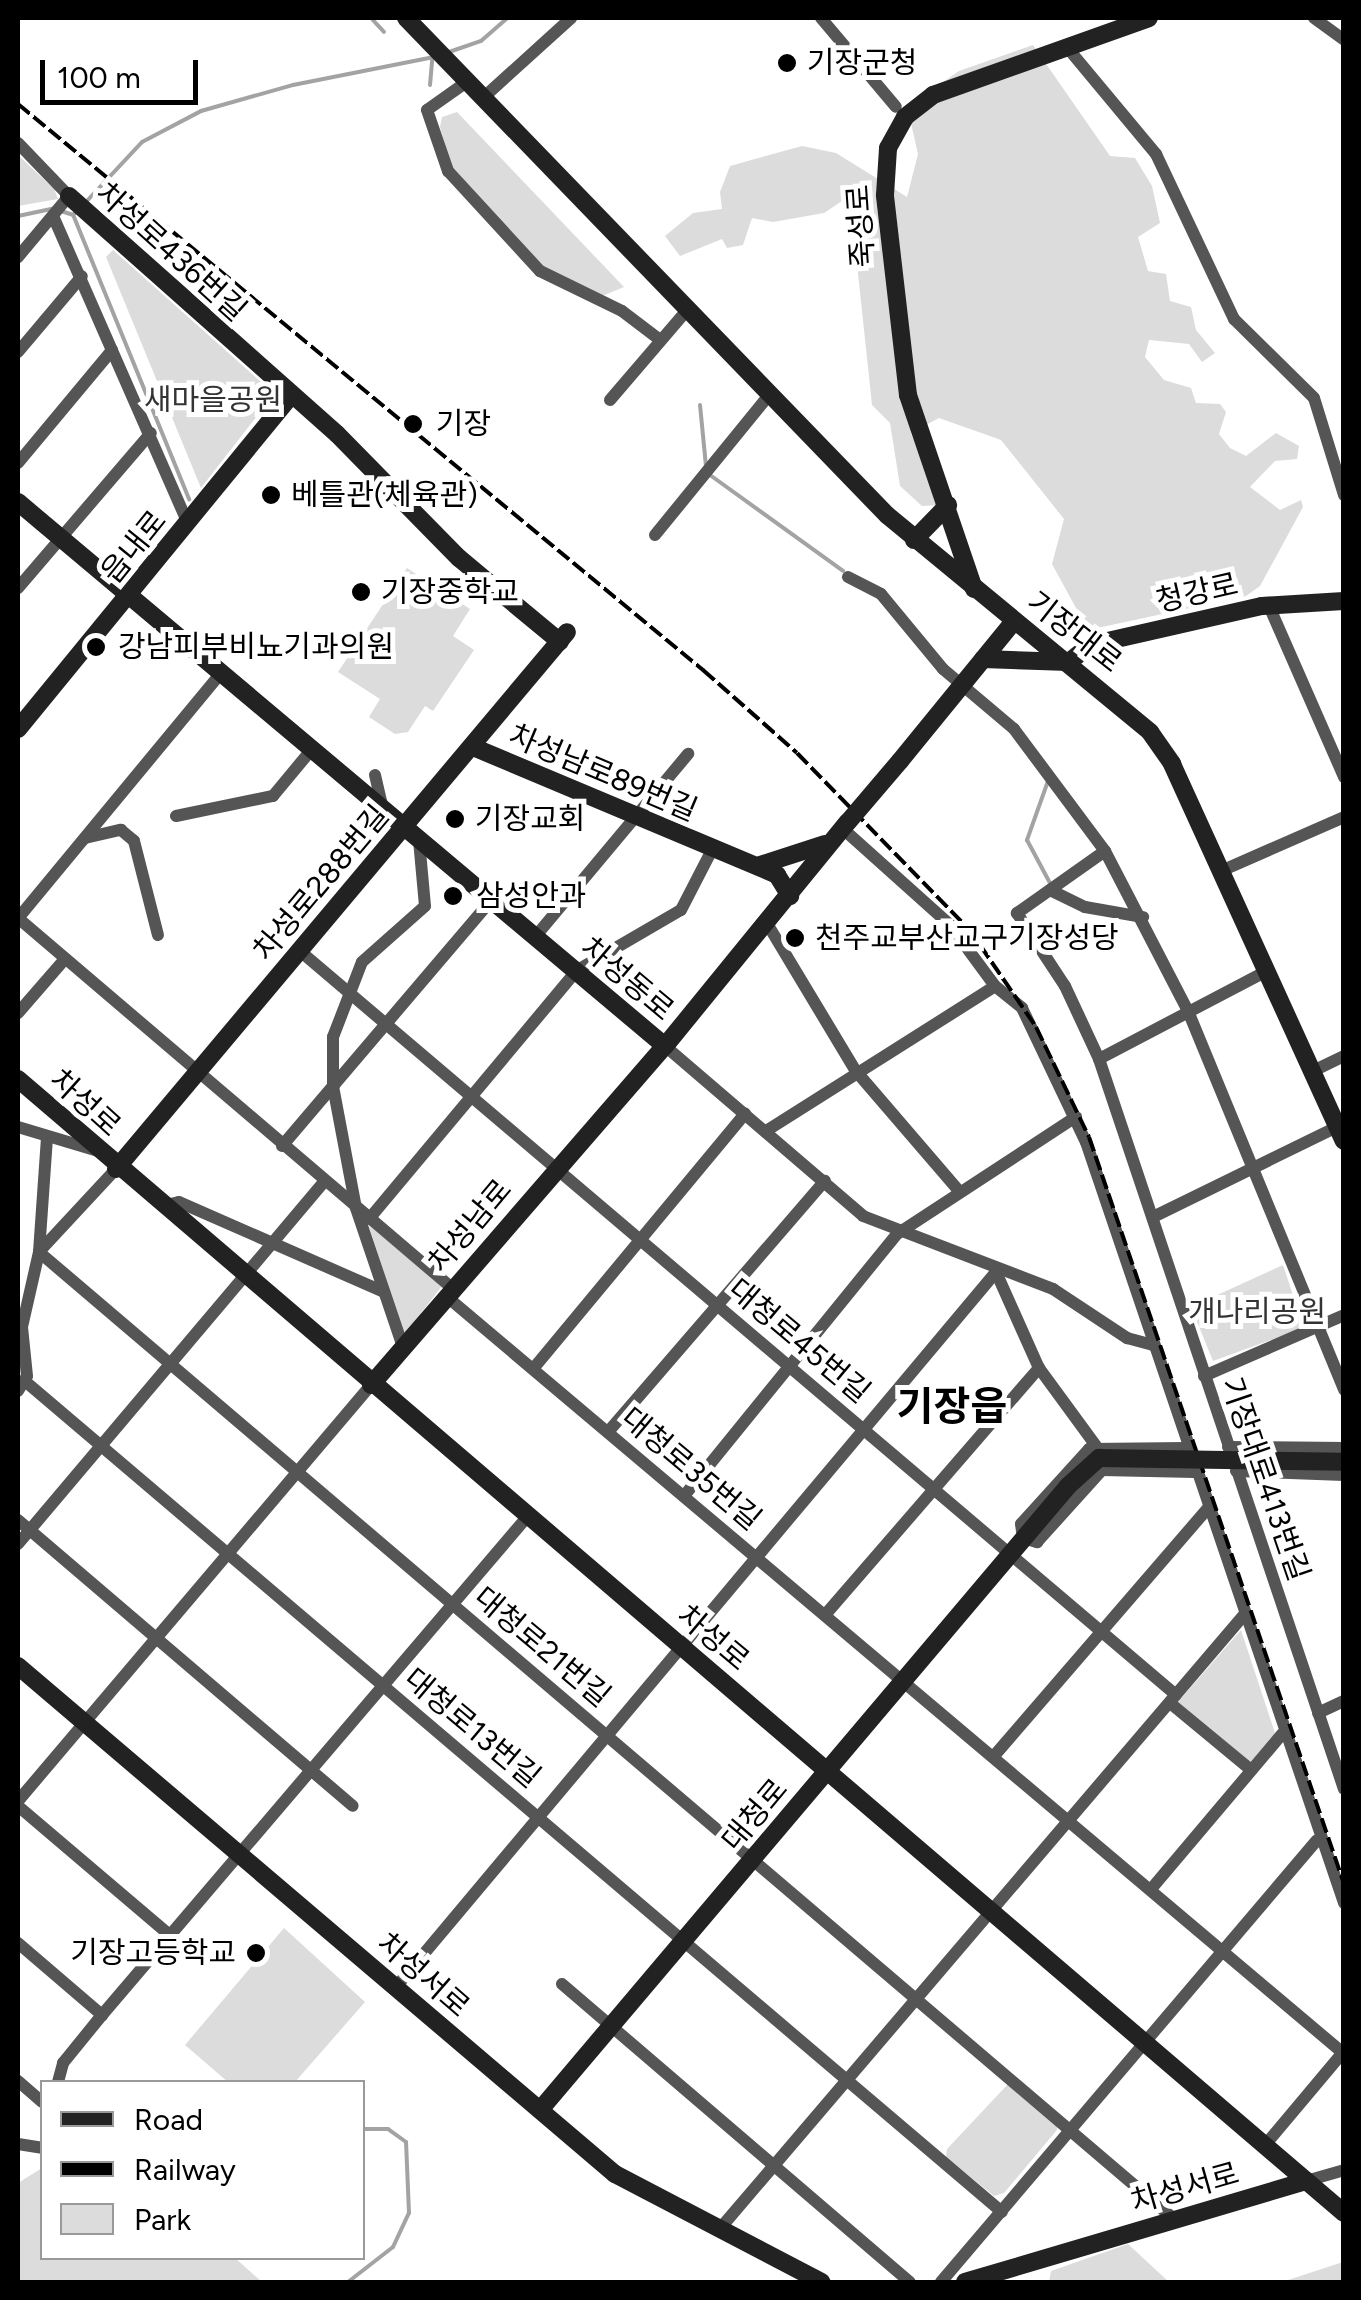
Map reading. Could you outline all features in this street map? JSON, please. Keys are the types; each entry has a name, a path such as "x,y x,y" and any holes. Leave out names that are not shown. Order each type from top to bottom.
{"street":[{"name":"기장대로","path":"406,18 914,540 1069,662 1163,748 1340,1134 1252,1168 1153,1216"},
{"path":"484,97 571,18"},
{"path":"821,18 896,107"},
{"name":"죽성로","path":"974,590 908,395 899,344 885,196 888,148 905,117 933,95 1148,18"},
{"path":"1314,18 1344,40"},
{"path":"1066,46 1156,154 1234,319 1314,398 1344,495"},
{"path":"466,79 427,110 448,171 540,271 622,312 660,340"},
{"name":"차성로436번길","path":"18,143 67,207 337,434 458,558 564,637"},
{"path":"18,258 67,207"},
{"path":"67,207 82,276 188,524"},
{"path":"18,352 82,276"},
{"path":"610,400 688,309"},
{"path":"18,463 112,350"},
{"path":"655,535 770,394"},
{"name":"읍내로","path":"18,729 290,397"},
{"path":"18,588 151,433"},
{"name":"차성동로","path":"18,502 863,1216 898,1234 996,1272 1053,1289 1128,1338 1153,1345"},
{"path":"914,540 948,505"},
{"path":"848,577 881,594 961,685 1034,750 1105,851 1143,917 1188,1011 1344,1390"},
{"name":"청강로","path":"1069,662 1090,644 1269,606 1344,601"},
{"path":"1269,606 1344,777"},
{"name":"차성남로","path":"172,1938 18,1804 449,1292 768,925 842,828 1014,620"},
{"name":"차성로288번길","path":"116,1169 300,951 412,834 473,746 564,637"},
{"path":"983,658 1069,662"},
{"path":"18,918 221,673"},
{"name":"차성남로89번길","path":"473,746 754,866"},
{"path":"176,816 273,796 312,749"},
{"path":"535,937 688,754"},
{"path":"375,775 383,809"},
{"path":"1220,872 1344,817"},
{"path":"754,866 802,856 842,828 950,925 994,986 1022,1008 1076,1117 1317,1840 1344,1903"},
{"path":"84,838 121,830 134,841 158,935"},
{"path":"403,1347 356,1208 333,1086 334,1028 347,990 370,953 425,906 412,834"},
{"name":"차성남로89번길","path":"576,971 682,910 712,850"},
{"path":"1105,851 1050,890 1072,903 1143,917"},
{"path":"754,866 782,878 790,896"},
{"name":"기장대로413번길","path":"1050,890 1017,913 1065,986 1100,1059 1344,1789"},
{"path":"282,1146 490,900"},
{"name":"대청로35번길","path":"18,918 369,1219 533,1369 1343,2052"},
{"path":"768,925 856,1070 959,1191"},
{"name":"대청로45번길","path":"300,951 1010,1554"},
{"path":"18,1012 65,959"},
{"path":"369,1219 576,971"},
{"path":"1100,1059 1264,972"},
{"path":"766,1131 856,1070 994,986"},
{"path":"1311,1072 1344,1056"},
{"name":"차성로","path":"18,1080 102,1152 116,1169 1344,2213"},
{"path":"533,1369 744,1114"},
{"path":"684,1496 898,1234 1076,1117"},
{"path":"18,1127 102,1152"},
{"path":"22,1386 22,1327 39,1252 47,1138"},
{"path":"39,1252 116,1169"},
{"path":"608,1432 824,1180"},
{"path":"18,1544 324,1182"},
{"path":"161,1207 180,1202 384,1292"},
{"name":"대청로21번길","path":"39,1252 1074,2128 1175,2220"},
{"path":"396,1988 996,1272 1039,1368 1096,1446"},
{"path":"1204,1376 1344,1316"},
{"path":"825,1615 1039,1368"},
{"name":"대청로13번길","path":"22,1386 101,1445 1002,2212"},
{"path":"1186,1448 1096,1446 1021,1524 1024,1538 1037,1542 1102,1470 1194,1472"},
{"path":"1228,1448 1344,1448"},
{"name":"대청로","path":"540,2110 1068,1486 1099,1458 1344,1462"},
{"path":"1236,1472 1344,1474"},
{"path":"994,1756 1208,1508"},
{"path":"58,2080 62,2063 527,1517"},
{"path":"18,1520 353,1806"},
{"path":"1010,1554 1101,1630 1251,1770"},
{"path":"718,2230 1244,1615"},
{"name":"차성서로","path":"18,1666 615,2174 822,2282"},
{"path":"1318,1713 1344,1701"},
{"path":"1152,1888 1282,1734"},
{"path":"941,2282 1317,1840"},
{"path":"18,1943 102,2015"},
{"path":"562,1984 910,2282"},
{"path":"1266,2144 1343,2052"},
{"path":"18,2080 40,2100"},
{"path":"1306,2182 1344,2170"},
{"name":"차성서로","path":"964,2282 1306,2182"}],"green space":[{"path":"1033,45 1110,156 1135,158 1152,186 1160,223 1138,237 1148,271 1166,274 1170,301 1191,307 1196,330 1215,353 1202,362 1189,344 1149,340 1145,357 1164,380 1191,388 1196,403 1220,404 1226,412 1219,434 1230,448 1246,456 1276,433 1299,446 1297,459 1275,461 1250,487 1280,510 1301,500 1303,507 1260,586 1246,596 1088,630 1052,564 1064,519 1001,440 939,418 911,433 940,505 922,506 900,486 890,423 872,405 857,264 866,243 864,219 842,201 824,213 773,222 752,218 743,245 727,248 722,239 680,256 665,236 693,213 722,209 720,192 730,166 802,146 836,153 907,197 918,154 908,110 914,102 959,71"},
{"path":"457,112 624,287 602,296 544,267 452,169 440,127 442,117"},
{"path":"18,155 54,189 58,199 18,206"},
{"name":"새마을공원","path":"113,250 270,390 271,398 201,488 106,257"},
{"path":"407,568 470,609 453,636 474,650 433,711 425,706 408,732 395,734 369,717 380,699 338,672"},
{"path":"368,1223 442,1286 404,1335"},
{"name":"개나리공원","path":"1283,1265 1304,1328 1213,1361 1191,1307"},
{"path":"1241,1630 1275,1733 1254,1765 1177,1703"},
{"path":"284,1928 365,2002 297,2080 226,2080 185,2045"},
{"path":"1009,2083 1057,2122 1057,2130 1004,2193 994,2196 946,2157 947,2149"},
{"path":"40,2169 40,2260 237,2260 262,2282 18,2282 18,2183"},
{"path":"1128,2244 1169,2282 1049,2282 1051,2271"},
{"path":"1343,2262 1343,2282 1282,2282"}],"waterway":[{"path":"371,18 384,32"},
{"path":"449,52 481,41 507,18"},
{"path":"85,203 142,142 201,111 293,85 435,57"},
{"path":"430,85 432,60"},
{"path":"18,216 52,209"},
{"path":"61,211 73,215 78,210"},
{"path":"74,217 189,499"},
{"path":"700,405 706,466"},
{"path":"710,475 843,571"},
{"path":"1048,781 1027,840 1051,885"},
{"path":"348,2282 393,2247 409,2213 406,2142 388,2129 365,2129"}],"railway":[{"path":"18,104 703,670 797,753 969,929 1036,1027 1089,1137 1344,1884"}],"place":[{"name":"기장군청","path":"787,63"},
{"name":"기장","path":"413,424"},
{"name":"베틀관(체육관)","path":"271,495"},
{"name":"기장중학교","path":"361,592"},
{"name":"강남피부비뇨기과의원","path":"96,647"},
{"name":"기장교회","path":"455,819"},
{"name":"삼성안과","path":"453,896"},
{"name":"천주교부산교구기장성당","path":"795,938"},
{"name":"기장고등학교","path":"256,1953"}],"district":[{"name":"기장읍","path":"952,1406"}]}
